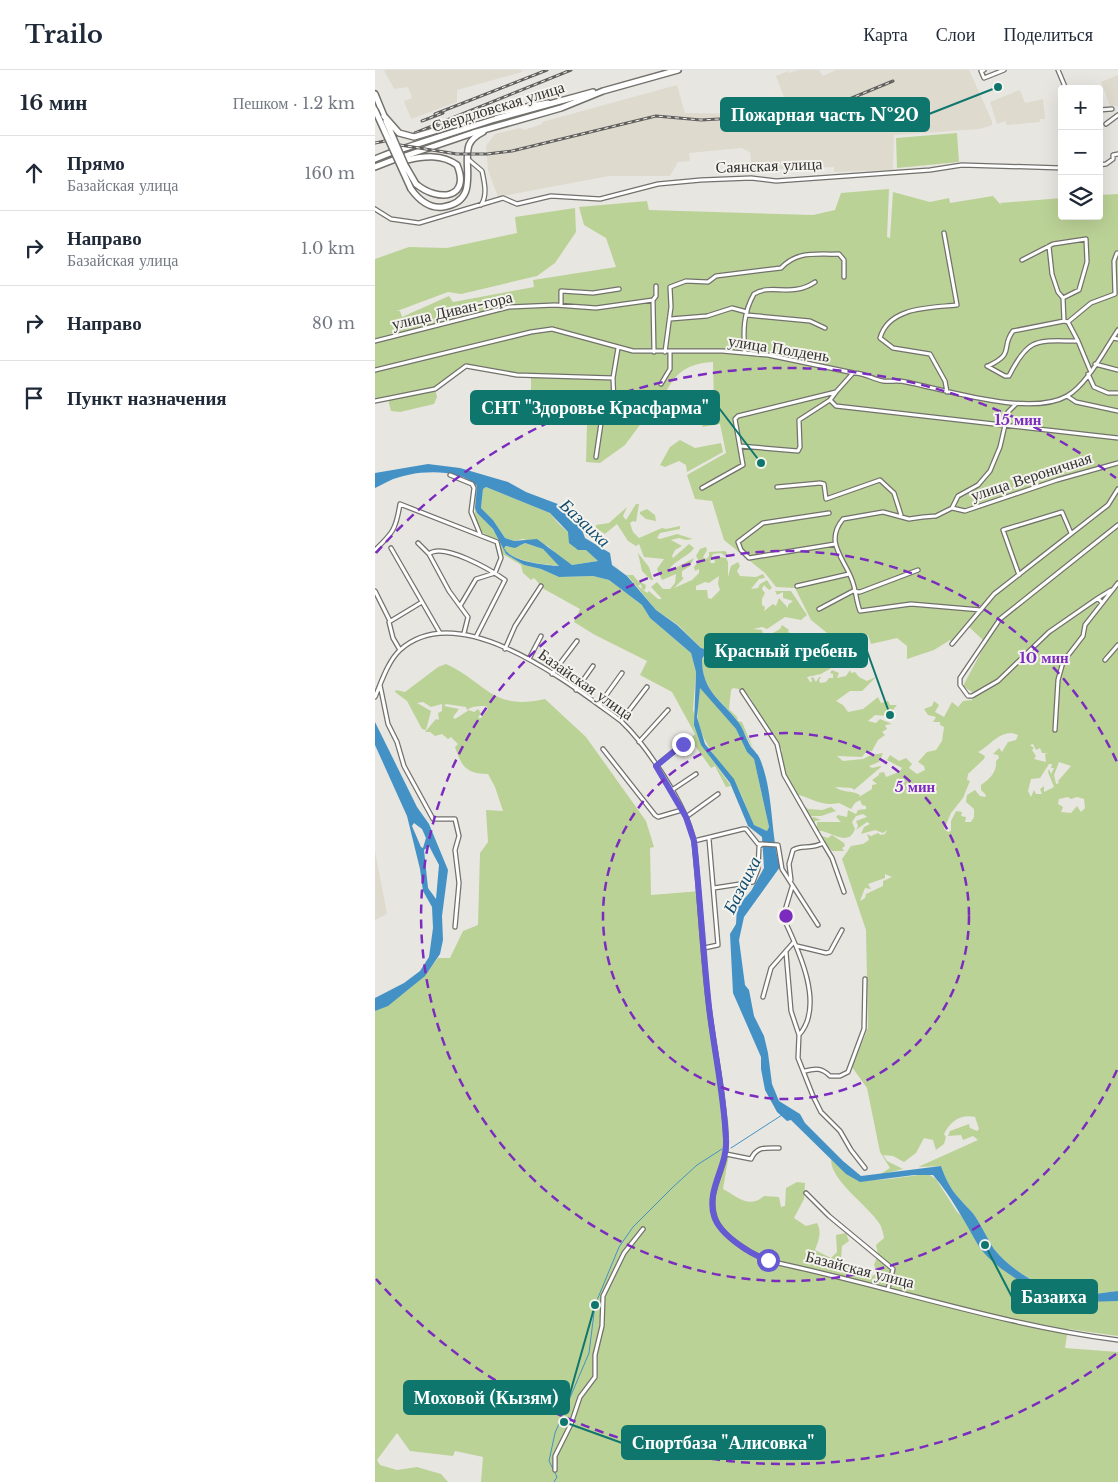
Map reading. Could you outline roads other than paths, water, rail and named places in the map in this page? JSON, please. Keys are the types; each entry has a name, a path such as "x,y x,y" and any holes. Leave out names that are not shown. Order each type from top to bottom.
{"main road":[{"name":"Свердловская улица","path":"402,149 558,101 603,91 678,70"},
{"name":"Свердловская улица","path":"384,116 405,165 417,184 426,192 443,197 457,189 461,175 457,165 443,158 406,158 491,127 561,108 603,91"},
{"path":"375,94 384,116 399,133 414,137 493,113 558,101"},
{"path":"375,110 411,189 418,198 431,206 450,205 458,201 466,190 469,179 469,146 472,140 491,127"},
{"path":"375,159 390,153"},
{"path":"375,168 394,161"}],"street":[{"path":"982,71 983,78 1004,70"},
{"path":"1058,70 1064,85"},
{"path":"1103,110 1112,109"},
{"path":"1106,124 1118,115"},
{"path":"1103,164 1113,159 1113,155 1118,154"},
{"path":"469,160 482,171 484,200 481,205"},
{"name":"Саянская улица","path":"375,209 391,219 419,223 503,198 517,204 551,196 601,199 644,187 701,180 751,178 776,181 930,170 962,165 1058,168"},
{"path":"944,233 957,305 907,311 883,328 880,338 893,348 930,354 945,381 947,392"},
{"path":"1022,260 1049,246 1086,239 1087,262 1079,290 1063,298"},
{"path":"1049,246 1052,274 1058,292 1063,298 1066,322 1078,341 1094,387 1108,393 1118,393"},
{"path":"1078,341 1032,343 1023,351 1009,376 1005,376 987,366 1002,359 1008,351 1013,331 1066,322 1091,304 1115,294 1114,261 1117,253"},
{"path":"665,352 670,319 670,287 686,281 708,282 716,276 781,268 788,261 800,255 839,254 843,260 844,277"},
{"path":"745,353 743,328 747,306 753,294 759,290 805,289 815,282"},
{"path":"654,352 653,300 656,296 656,286"},
{"path":"561,305 561,291 593,293 619,290"},
{"name":"улица Диван-гора","path":"375,341 509,307 561,305 596,308 653,300"},
{"path":"670,319 707,316 732,308 747,313 810,321 825,328"},
{"name":"улица Полдень","path":"375,370 541,330 552,329 619,348 654,352 768,355 854,373 864,373 882,380 904,381 947,392 1016,403 1046,404 1067,396 1089,372 1118,330"},
{"path":"1113,338 1118,339"},
{"path":"614,403 613,378 619,348"},
{"path":"661,384 670,369 670,352"},
{"path":"1095,364 1118,370"},
{"path":"375,401 435,389 466,366 517,375 613,378"},
{"path":"740,446 798,451 800,447 799,420 830,400 854,373"},
{"path":"702,488 743,465 735,419 738,416 836,392"},
{"path":"1067,396 1076,402 1118,411"},
{"path":"830,400 836,406 1118,438"},
{"path":"576,403 614,403 649,406"},
{"path":"596,457 604,403"},
{"path":"981,610 911,604 860,611 849,574 835,544 836,528 843,519 883,512 901,515 909,519 936,516 952,508 959,496 978,485 990,470 1000,447 1008,412 1016,403"},
{"name":"улица Вероничная","path":"952,508 965,511 1057,480 1118,463"},
{"path":"450,475 473,484 471,512 480,534"},
{"path":"777,487 820,483 824,484 826,499 880,480 894,493 901,515"},
{"path":"951,644 994,594 1107,505 1118,490"},
{"path":"375,549 391,535 396,527 400,504 497,542 501,558 495,572 476,579 461,606"},
{"path":"1019,575 1003,530 1062,512 1071,533"},
{"path":"829,513 763,523 739,542 741,550 749,558 835,544"},
{"path":"1117,584 1049,632 999,681 972,696 968,696 960,685 961,678 1001,619 1118,525"},
{"path":"419,543 429,554 468,617 464,633"},
{"path":"391,548 440,633"},
{"path":"429,554 439,550 467,559 495,572 505,580 476,636"},
{"path":"819,609 855,591 860,592 918,570"},
{"path":"797,586 849,574"},
{"path":"1055,730 1058,680 1063,662 1083,636 1085,625 1117,584"},
{"path":"505,649 515,626 541,586"},
{"path":"375,591 391,621"},
{"path":"1098,598 1102,603"},
{"path":"375,697 400,650 389,626 391,621 422,602"},
{"name":"Базайская улица","path":"400,650 419,639 440,633 464,633 476,636 529,659 621,721 639,742 672,790 686,817 694,841 709,1008 725,1112 726,1154 712,1199 714,1215 721,1230 762,1259 888,1288 1071,1334 1118,1340"},
{"path":"529,659 541,636"},
{"path":"552,674 577,641"},
{"path":"1105,660 1118,645"},
{"path":"575,690 593,666"},
{"path":"599,705 622,673"},
{"path":"375,684 378,690"},
{"path":"380,685 388,724 397,742 404,766 433,819 455,819 457,821 459,836 455,850 459,883 455,926"},
{"path":"621,721 647,687"},
{"path":"742,691 777,744 784,775 832,858 844,892"},
{"path":"639,742 668,710"},
{"path":"656,766 683,744"},
{"path":"603,749 655,815 658,817 682,810"},
{"path":"672,790 696,774"},
{"path":"686,817 718,794"},
{"path":"694,841 743,829 746,830 758,844 775,843 778,845 782,869 791,880"},
{"path":"705,948 719,945 709,838"},
{"path":"818,925 793,887 789,864 793,850 801,847 810,848 823,843"},
{"path":"714,888 753,882 758,869 759,847 762,844"},
{"path":"793,887 783,917 806,970 809,991 809,1012 805,1028 799,1035"},
{"path":"795,945 826,953 830,952 842,930"},
{"path":"763,997 771,968 795,945"},
{"path":"786,952 791,1011 799,1035 798,1058 821,1112 840,1131 851,1150 865,1168"},
{"path":"805,1071 816,1068 823,1070 830,1076 840,1076 848,1072 864,1029 865,979"},
{"path":"726,1154 751,1159 755,1152 761,1148 779,1148"},
{"path":"806,1193 829,1216 893,1270 888,1288"},
{"path":"555,1470 555,1456 571,1424 580,1397 595,1377 595,1355 601,1334 603,1296 624,1252 643,1229"}],"water":[{"path":"428,464 460,468 508,482 526,492 563,506 578,519 585,538 610,553 612,565 627,576 656,610 677,625 701,648 713,651 706,653 702,659 705,680 714,694 739,723 751,747 760,759 768,785 780,867 744,917 739,940 745,985 749,990 754,1016 764,1036 772,1084 779,1101 800,1114 805,1123 861,1176 941,1166 953,1190 976,1218 994,1249 1018,1271 1048,1288 1068,1293 1093,1294 1118,1291 1118,1301 1068,1301 1058,1299 1032,1288 1006,1272 985,1254 952,1200 933,1175 914,1175 860,1182 846,1174 791,1120 787,1121 777,1112 765,1090 761,1057 733,993 730,934 736,924 737,907 751,891 764,868 762,837 748,826 730,783 701,745 694,725 696,672 691,653 650,618 642,605 609,580 593,576 559,577 541,569 524,565 506,554 493,529 477,513 475,508 477,486 469,480 447,473 410,474 375,488 375,473","holes":["486,487 550,513 568,532 569,543 578,550 586,550 598,561 572,565 537,539 514,541 505,538 493,520 481,508 483,489","525,543 543,549 559,566 521,560 513,557 504,548 506,546 515,548","700,688 736,729 747,752 754,759 769,827 767,831 754,825 734,779 705,744 697,717"]},
{"path":"375,722 417,807 429,824 448,870 442,916 443,940 440,954 425,976 388,1006 375,1011 375,998 404,983 420,971 429,957 433,928 432,907 423,891 420,869 407,816 375,745","holes":["414,823 422,829 426,838 423,848 412,826","429,846 439,865 436,899 428,888 424,850"]}],"waterway":[{"path":"731,1148 782,1115"},
{"path":"554,1482 557,1477 549,1461 555,1433 589,1353 595,1305 619,1247 633,1227 673,1187 697,1165 722,1149"}],"railway":[{"path":"435,114 547,70"},
{"path":"415,133 571,70"},
{"path":"400,145 457,154 487,154 512,151 656,116 701,120 791,115 830,107 893,81"},
{"path":"422,121 443,113"},
{"path":"375,143 385,141"}],"place":[{"name":"Пожарная часть №20","path":"998,87"},
{"name":"СНТ \"Здоровье Красфарма\"","path":"761,463"},
{"name":"Красный гребень","path":"890,715"},
{"name":"Базаиха","path":"985,1245"},
{"name":"Моховой (Кызям)","path":"595,1305"},
{"name":"Спортбаза \"Алисовка\"","path":"564,1422"}]}
